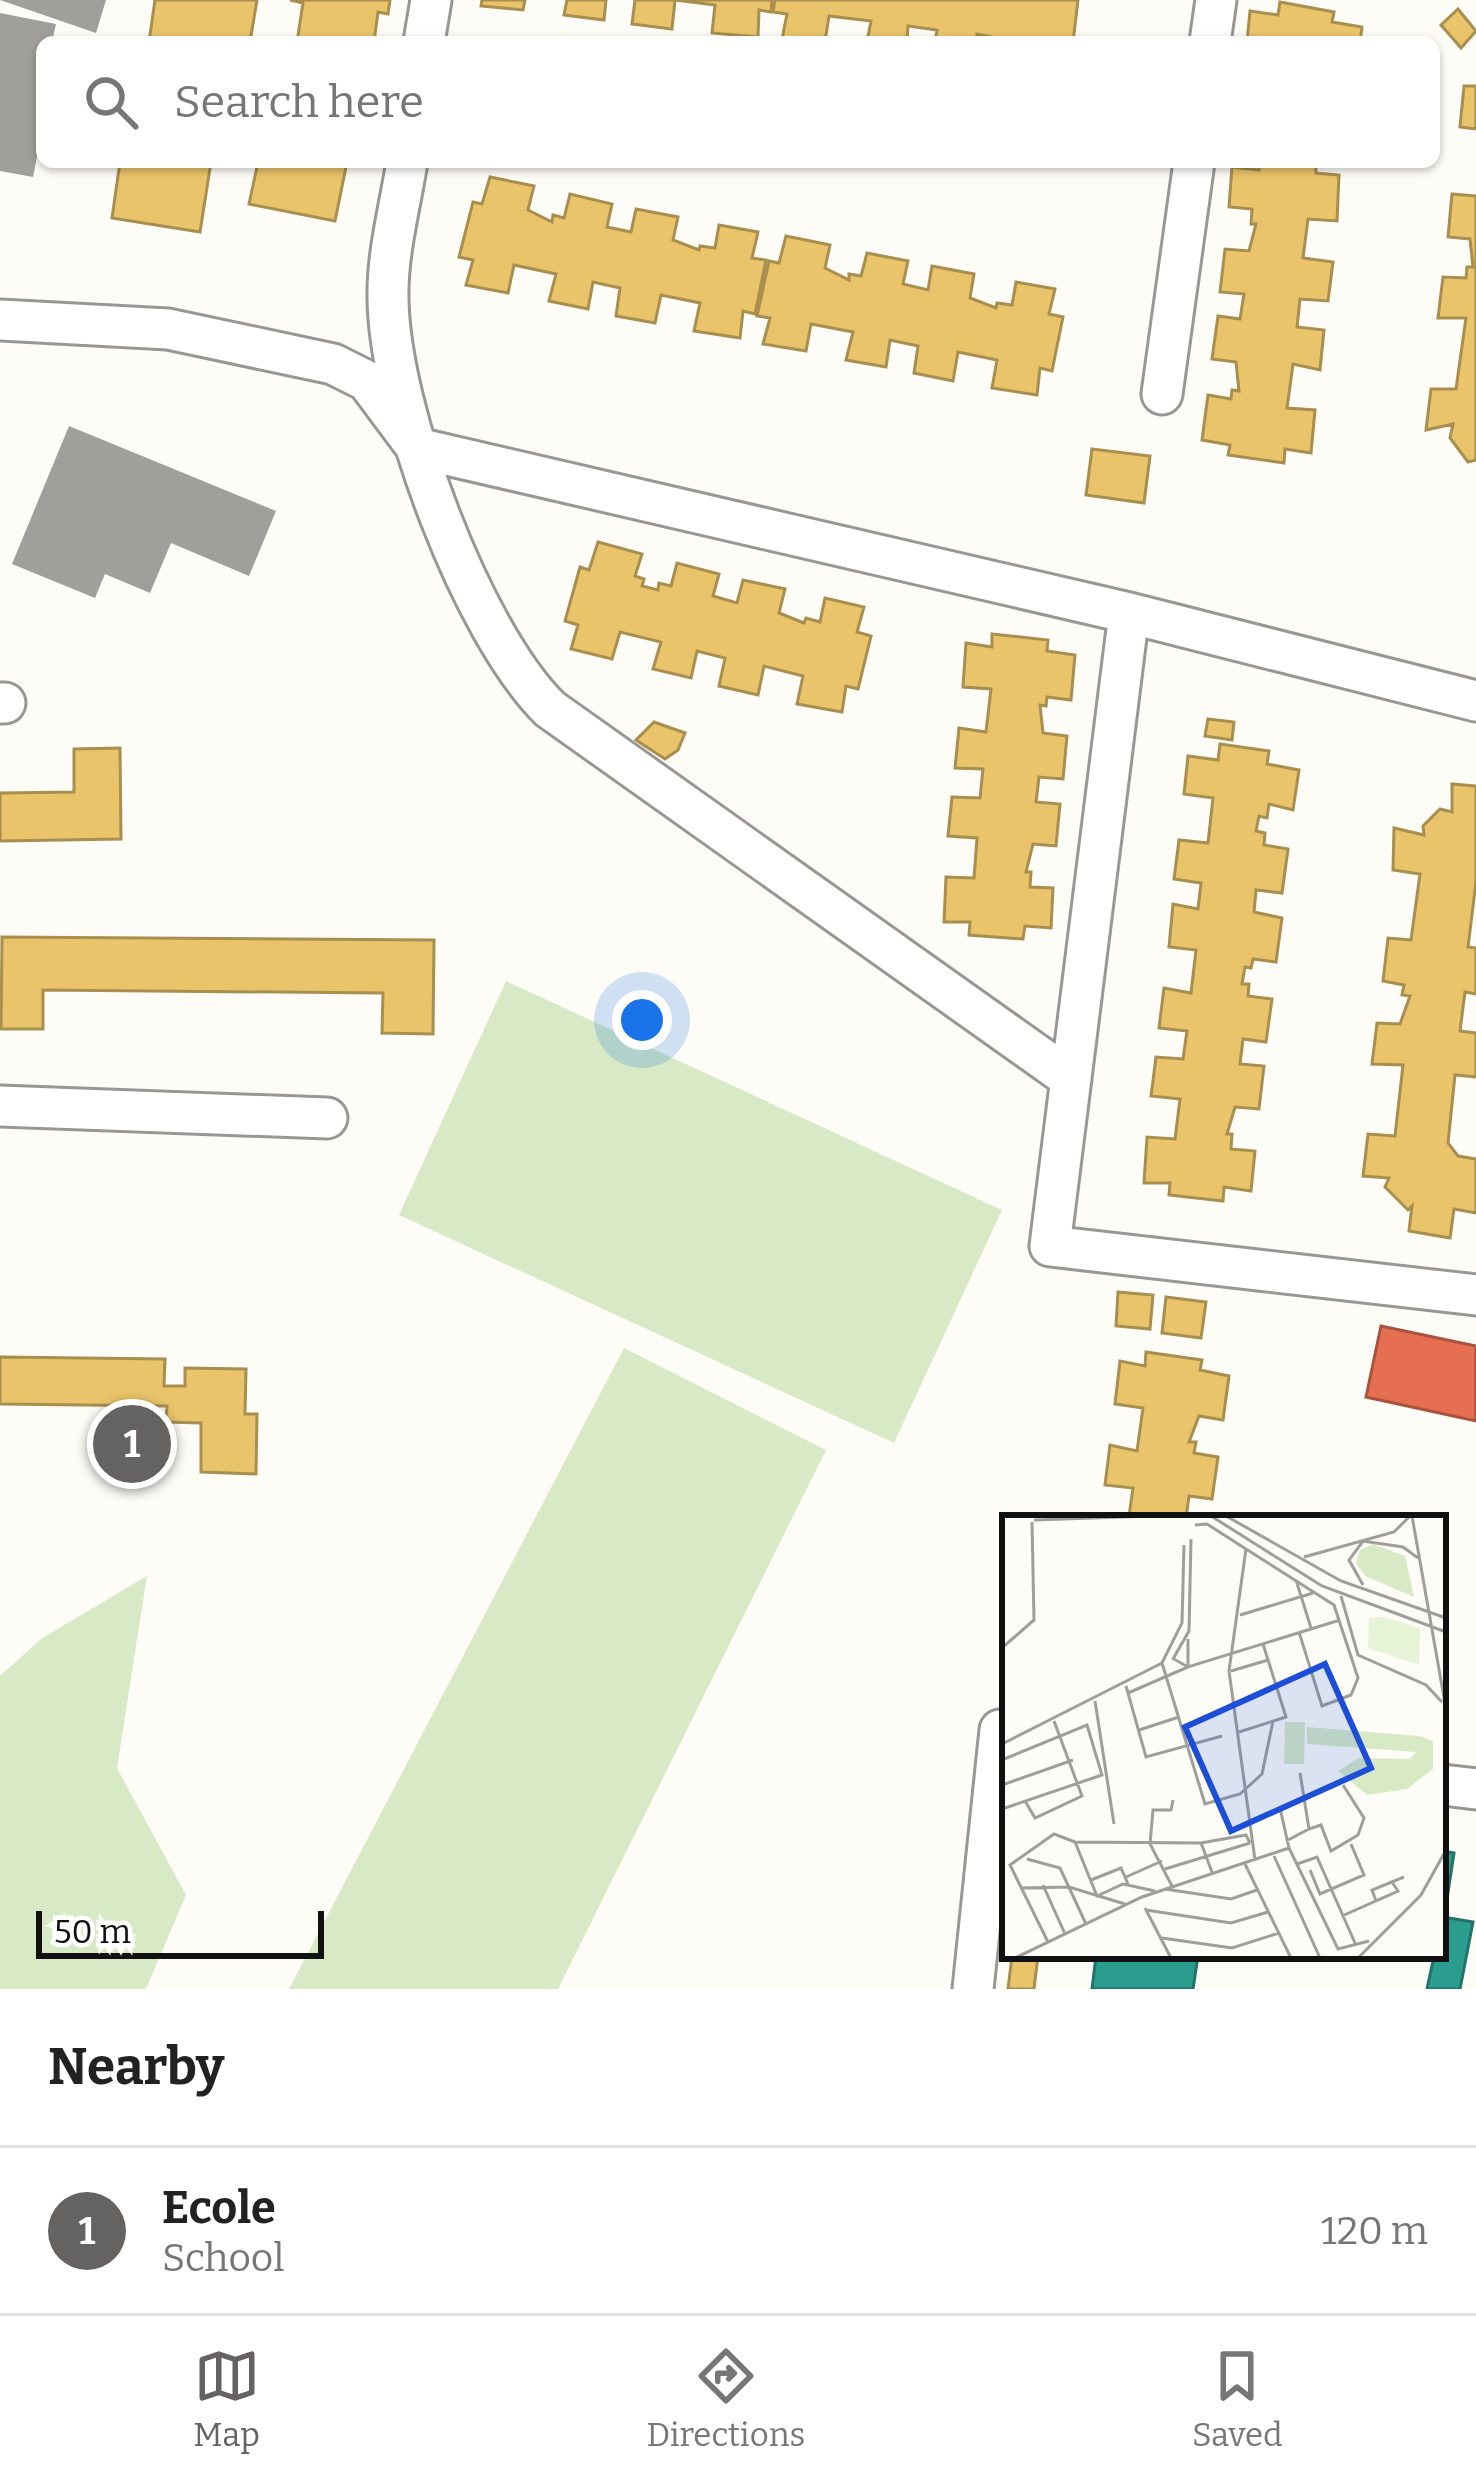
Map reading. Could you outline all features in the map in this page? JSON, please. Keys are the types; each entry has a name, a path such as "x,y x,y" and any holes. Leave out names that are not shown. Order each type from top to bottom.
{"street":[{"path":"425,36 430,0"},
{"path":"1211,36 1216,0"},
{"path":"406,168 387,294 392,358 417,448 507,660 550,709 1071,1078"},
{"path":"1162,394 1193,168"},
{"path":"0,320 168,329 333,364 367,381 417,448 1129,613 1476,701"},
{"path":"1129,613 1050,1246 1476,1295"},
{"path":"0,1106 327,1118"},
{"path":"973,1989 1002,1730"},
{"path":"1446,1785 1476,1789"}],"green space":[{"path":"506,981 1002,1210 894,1443 399,1215"},
{"path":"624,1348 826,1450 558,1989 289,1989"},
{"path":"147,1576 117,1768 186,1895 146,1989 0,1989 0,1676 42,1638"}],"building: Homes":[{"path":"155,0 257,0 251,36 150,36"},
{"path":"290,0 390,0 388,14 378,12 375,36 298,36 303,3"},
{"path":"482,0 525,0 523,10 481,6"},
{"path":"567,0 606,0 604,20 564,15"},
{"path":"635,0 675,0 672,29 632,24"},
{"path":"675,0 772,0 771,12 759,10 758,36 712,33 715,5"},
{"path":"775,0 1078,0 1074,36 936,36 937,30 908,26 907,36 868,36 871,21 829,16 826,36 783,36 787,14 773,12"},
{"path":"1280,2 1334,12 1332,22 1362,27 1361,36 1248,36 1250,11 1278,15"},
{"path":"1458,9 1476,31 1461,48 1441,25"},
{"path":"1464,86 1476,86 1476,129 1460,127"},
{"path":"119,168 210,168 200,232 112,218"},
{"path":"257,168 346,168 335,221 249,204"},
{"path":"1232,168 1316,168 1316,173 1339,175 1337,221 1308,219 1303,258 1333,262 1328,301 1300,299 1297,327 1324,330 1320,370 1293,364 1287,408 1315,410 1311,453 1285,449 1284,463 1228,455 1230,445 1202,440 1208,395 1231,399 1232,390 1239,391 1236,362 1212,359 1218,316 1240,319 1244,294 1220,292 1225,249 1249,251 1256,224 1251,224 1252,209 1229,207"},
{"path":"490,177 534,186 528,210 552,222 553,215 564,218 570,194 612,204 607,227 631,232 636,209 678,217 673,240 699,250 700,246 715,248 719,225 758,232 752,258 766,260 755,314 743,311 740,338 694,331 700,303 661,295 655,323 616,316 620,288 593,282 588,309 549,301 556,274 514,265 508,293 466,285 473,260 459,257 473,202 482,204"},
{"path":"1452,194 1476,196 1476,460 1468,462 1450,438 1453,424 1426,430 1431,389 1456,389 1466,318 1438,318 1443,277 1466,278 1467,267 1473,267 1470,239 1448,237"},
{"path":"786,236 830,245 825,268 849,280 849,274 861,276 867,253 908,261 903,284 928,290 932,266 974,274 970,298 996,308 997,303 1012,305 1016,282 1055,289 1049,314 1063,317 1052,371 1040,368 1037,395 992,388 997,360 958,352 953,381 914,373 918,346 890,340 886,367 846,360 853,332 811,324 806,351 763,344 770,318 757,316 769,261 779,263"},
{"path":"1092,449 1150,456 1144,503 1086,495"},
{"path":"598,542 642,554 635,576 644,579 642,586 658,590 659,583 671,586 677,563 719,574 713,596 737,603 743,580 785,589 779,613 804,623 806,618 820,622 825,598 864,607 857,632 871,636 858,689 846,686 842,712 797,704 803,676 764,666 758,695 719,686 725,658 697,651 691,678 653,669 661,642 620,632 612,659 571,649 578,625 565,621 580,567 589,570"},
{"path":"992,634 1048,640 1047,651 1075,655 1071,700 1047,697 1046,706 1040,705 1043,733 1067,736 1063,779 1039,777 1036,802 1060,804 1056,846 1033,844 1026,872 1031,872 1030,887 1053,888 1051,928 1025,926 1023,939 969,935 970,922 944,922 946,877 974,878 977,838 948,836 952,797 980,798 983,769 955,768 959,728 986,732 991,689 963,687 966,643 992,647"},
{"path":"1208,719 1234,722 1232,740 1205,736"},
{"path":"654,722 685,733 678,750 665,759 636,740"},
{"path":"1220,744 1269,751 1267,764 1299,770 1293,810 1269,804 1267,818 1259,816 1256,831 1265,833 1264,845 1288,849 1282,893 1256,890 1254,912 1282,918 1276,962 1253,959 1251,968 1245,967 1242,984 1249,984 1248,996 1272,999 1266,1042 1243,1039 1240,1064 1264,1066 1259,1109 1235,1107 1227,1134 1232,1134 1231,1149 1255,1151 1251,1191 1224,1187 1223,1201 1169,1195 1170,1183 1144,1183 1147,1137 1175,1139 1180,1099 1151,1096 1156,1057 1183,1059 1187,1031 1159,1028 1164,988 1191,993 1196,950 1169,947 1173,904 1198,909 1201,883 1174,879 1179,840 1208,843 1213,798 1184,794 1188,756 1218,760"},
{"path":"120,748 121,839 0,841 0,793 74,792 74,749"},
{"path":"1452,784 1476,786 1476,882 1468,947 1476,948 1476,994 1465,992 1460,1031 1476,1033 1476,1077 1455,1075 1448,1143 1458,1156 1476,1159 1476,1213 1454,1209 1450,1238 1409,1231 1412,1206 1408,1210 1385,1187 1389,1178 1363,1176 1368,1134 1395,1136 1403,1065 1372,1064 1377,1023 1400,1024 1410,996 1402,995 1404,985 1383,981 1388,938 1411,940 1420,874 1393,870 1394,828 1424,835 1423,826 1440,809 1452,812"},
{"path":"2,937 434,940 433,1034 382,1033 383,993 43,990 43,1029 1,1029"},
{"path":"1118,1292 1153,1295 1150,1329 1116,1326"},
{"path":"1166,1297 1206,1302 1201,1338 1162,1333"},
{"path":"1146,1352 1202,1360 1200,1370 1229,1376 1223,1420 1199,1416 1189,1442 1196,1442 1194,1453 1218,1457 1212,1499 1189,1496 1186,1515 1129,1515 1133,1488 1105,1485 1110,1445 1137,1451 1143,1408 1115,1404 1120,1361 1145,1366"},
{"path":"0,1357 165,1359 164,1386 185,1386 185,1368 246,1369 245,1414 257,1414 256,1474 201,1472 201,1423 166,1422 167,1406 0,1404"},
{"path":"1012,1959 1038,1959 1034,1989 1008,1989"}],"building: Shops":[{"path":"1381,1326 1476,1346 1476,1421 1366,1397"}],"building: Schools":[{"path":"1446,1852 1454,1853 1446,1899"},
{"path":"1446,1918 1473,1922 1460,1989 1427,1989 1433,1959 1446,1959"},
{"path":"1096,1959 1198,1959 1193,1989 1092,1989"}],"building: Other":[{"path":"0,0 106,0 96,33"},
{"path":"0,13 56,24 53,36 36,36 33,177 0,171"},
{"path":"69,426 276,511 249,576 171,543 150,593 105,574 95,598 12,564"}],"place":[{"name":"Ecole","path":"132,1444"}]}
